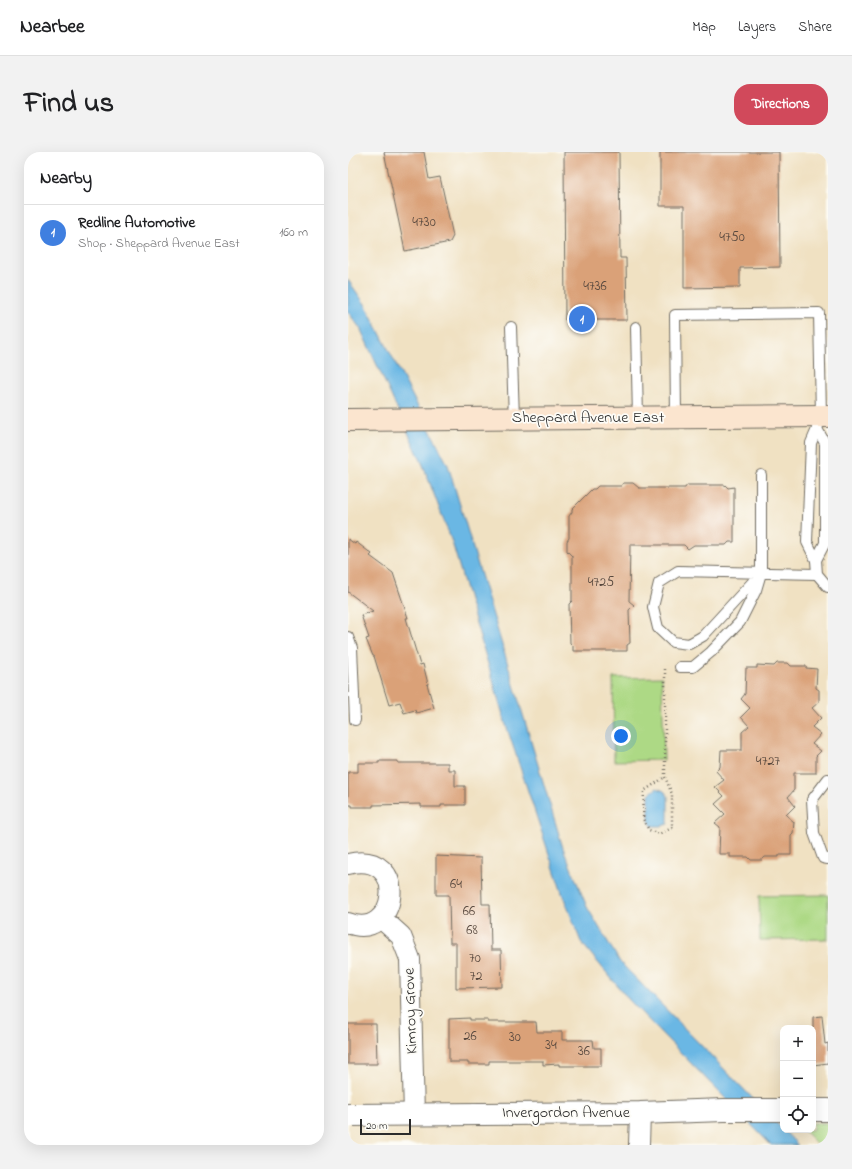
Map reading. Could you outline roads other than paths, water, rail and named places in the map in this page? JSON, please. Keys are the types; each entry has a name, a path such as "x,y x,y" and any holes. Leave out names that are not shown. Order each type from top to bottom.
{"main road":[{"name":"Sheppard Avenue East","path":"348,420 676,418 822,421"}],"street":[{"path":"348,864 359,862 370,863 380,869 387,877 391,888 391,898 388,909 381,918 372,923 362,925 348,923"},
{"name":"Kimroy Grove","path":"381,918 401,936 410,959 414,1115"},
{"name":"Invergordon Avenue","path":"348,1115 640,1113 780,1110"},
{"path":"816,1110 828,1110"},
{"path":"639,1145 640,1113"}],"lane":[{"path":"676,418 675,315 819,313 822,421 825,443 825,543 816,560"},
{"path":"511,327 514,419"},
{"path":"636,327 638,418"},
{"path":"822,421 811,443 807,542 816,560 817,574 828,587"},
{"path":"680,666 693,666 711,652 740,622 756,590 761,573 762,474"},
{"path":"761,573 703,636 689,644 673,642 658,628 653,607 659,583 678,571 817,574"},
{"path":"348,637 352,648 355,720"},
{"path":"828,779 812,800 814,833 823,858 828,859"}],"water":[{"path":"348,280 365,304 448,465 563,848 587,907 620,962 780,1126 780,1133 786,1133 798,1145 771,1145 630,1001 581,942 562,893 506,725 452,542 423,465 360,328 348,312"},
{"path":"657,788 664,791 668,796 668,824 652,826 649,821 649,794"}],"place":[{"name":"Redline Automotive","path":"582,319"}]}
